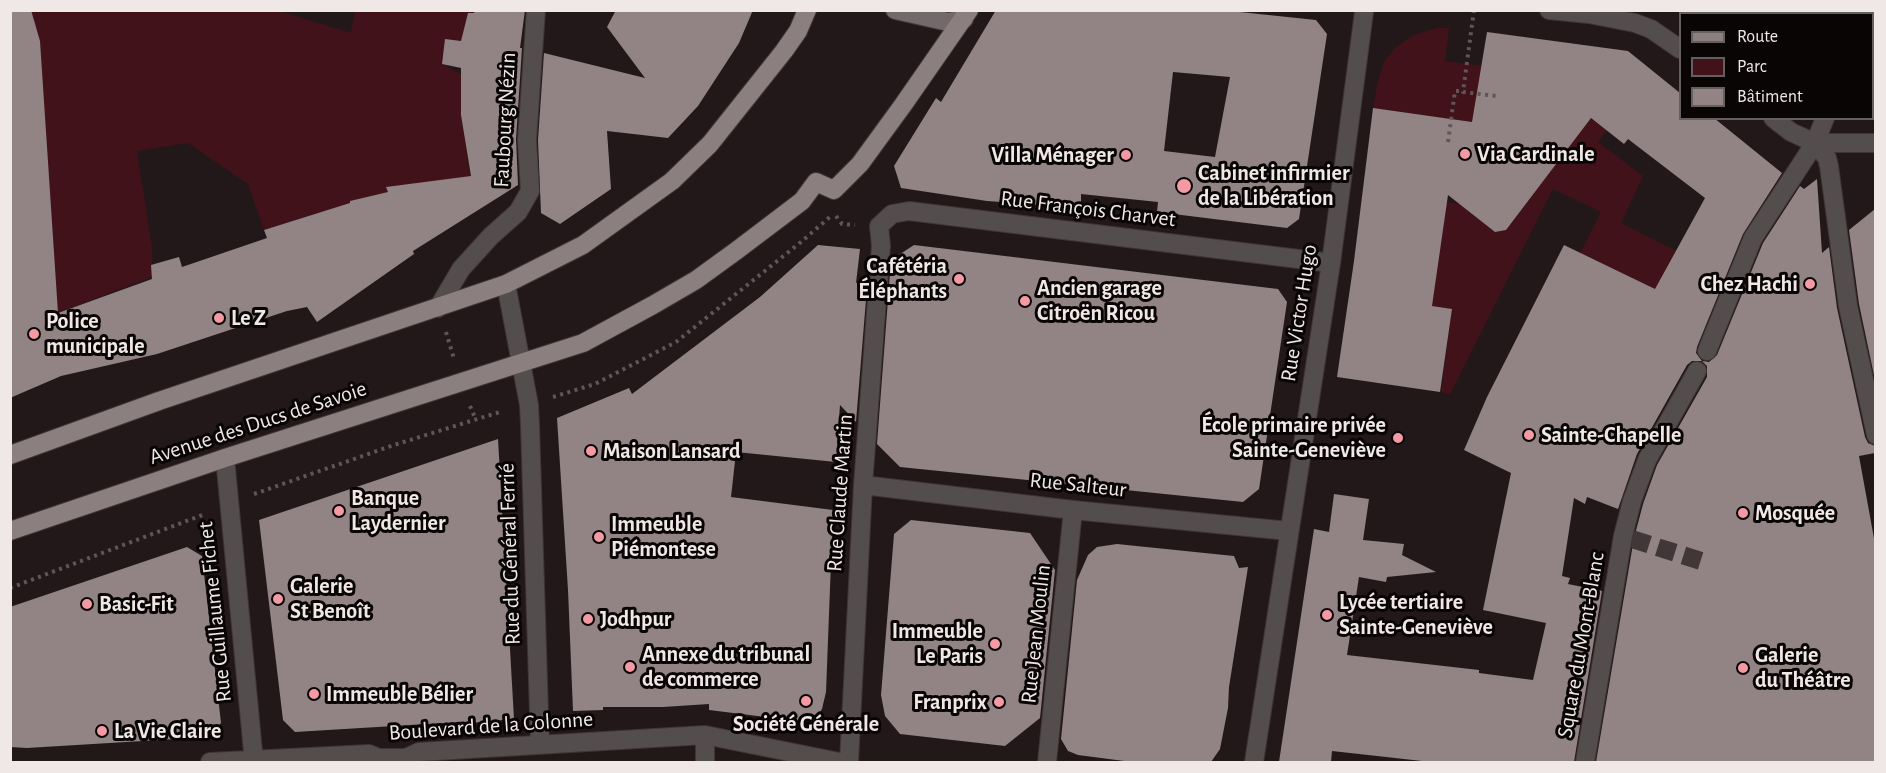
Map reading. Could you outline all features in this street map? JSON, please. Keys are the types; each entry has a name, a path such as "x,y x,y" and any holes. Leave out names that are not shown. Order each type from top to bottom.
{"main road":[{"path":"796,10 798,31"},
{"path":"10,455 159,401 506,284 583,245 672,181 710,144 770,71 798,31 807,10"},
{"path":"895,10 948,22 966,14"},
{"name":"Avenue des Ducs de Savoie","path":"10,531 225,458 582,343 696,280 801,201 816,182 834,190 860,164 966,14"}],"street":[{"name":"Faubourg Nézin","path":"438,308 461,269 491,236 518,212 530,191 527,140 536,10"},
{"path":"1549,10 1589,12 1635,23 1651,29 1679,48"},
{"name":"Rue Victor Hugo","path":"1254,762 1331,263 1367,11"},
{"path":"1776,120 1791,132 1815,143 1875,143"},
{"path":"1707,351 1754,238 1815,143 1824,120"},
{"path":"1815,143 1827,158 1829,166 1848,306 1875,435"},
{"name":"Rue François Charvet","path":"879,226 892,214 909,211 1331,263"},
{"name":"Rue Claude Martin","path":"849,762 863,485 880,246 879,226"},
{"path":"506,284 521,363"},
{"name":"Rue du Général Ferrié","path":"521,363 528,405 540,745"},
{"name":"Square du Mont-Blanc","path":"1585,762 1639,478 1657,441 1697,371"},
{"name":"Rue Guillaume Fichet","path":"225,458 254,761"},
{"name":"Rue Salteur","path":"863,485 1073,510 1288,531"},
{"name":"Rue Jean Moulin","path":"1047,762 1073,510"},
{"path":"705,735 705,762"},
{"name":"Boulevard de la Colonne","path":"210,762 369,754 378,758 406,758 419,752 705,735 839,762"},
{"name":"Boulevard de la Colonne","path":"752,745 771,753 780,762"}],"path":[{"path":"1463,92 1474,10"},
{"path":"1448,142 1455,91 1496,96"},
{"path":"10,588 270,487 508,409 595,384 676,342 801,242 833,213"}],"green space":[{"path":"27,11 279,11 351,33 355,11 475,11 468,13 461,41 442,64 461,74 461,115 472,187 372,196 350,202 349,219 317,213 264,230 248,184 188,143 137,151 152,248 152,277 57,313 39,39"},
{"path":"1437,28 1449,28 1445,61 1483,66 1490,143 1445,118 1373,108 1384,62 1396,47 1414,35"},
{"path":"1590,118 1607,130 1598,142 1643,176 1621,223 1676,251 1673,256 1678,300 1580,253 1601,212 1553,189 1450,394 1441,392 1452,309 1416,304 1447,202 1460,204 1495,232 1506,230"}],"building":[{"path":"10,10 31,10 40,41 58,313 152,279 151,265 179,257 182,267 267,238 264,230 350,203 350,201 388,192 386,187 471,176 461,115 461,68 442,64 445,39 461,41 468,13 474,13 475,10 525,10 520,48 522,48 516,139 518,185 413,251 414,254 317,322 307,307 287,311 157,354 61,376 10,398"},
{"path":"616,10 753,10 739,43 698,106 668,138 607,131 611,189 560,224 541,213 538,140 544,53 645,78 607,27"},
{"path":"996,10 1221,10 1316,20 1327,34 1299,219 1287,228 1157,212 1158,202 1081,194 1081,208 987,201 901,188 894,166 936,98 941,102","holes":["1173,72 1230,77 1215,157 1164,151"]},
{"path":"1487,32 1628,51 1679,92 1679,120 1716,120 1782,173 1743,234 1697,347 1696,353 1702,361 1692,361 1687,365 1637,454 1618,509 1587,497 1585,504 1574,498 1562,576 1570,578 1568,584 1602,591 1574,762 1431,762 1332,751 1331,762 1279,762 1314,529 1329,532 1334,494 1369,499 1363,540 1404,544 1402,555 1436,572 1387,577 1386,582 1359,577 1347,655 1479,670 1479,673 1533,680 1546,623 1483,610 1511,473 1464,450 1487,397 1564,245 1655,289 1705,198 1628,139 1624,144 1591,118 1506,230 1495,232 1448,195 1432,306 1452,309 1440,392 1337,377 1373,108 1472,122"},
{"path":"1817,179 1822,253 1829,247 1837,308 1865,437 1868,443 1875,446 1875,453 1859,456 1875,544 1875,762 1596,762 1634,538 1657,465 1707,377 1707,366 1702,361 1709,362 1717,355 1763,243 1800,186 1804,189"},
{"path":"1875,209 1875,380 1859,304 1849,230"},
{"path":"818,245 860,249 856,283 868,275 856,422 840,405 836,462 736,452 731,497 833,510 826,692 822,709 819,714 810,719 798,721 709,710 709,704 603,707 603,710 573,711 557,418 629,388 632,394 760,297"},
{"path":"914,245 1278,289 1287,302 1259,489 1243,502 900,467 877,444 891,260"},
{"path":"498,439 514,719 295,732 283,720 259,520"},
{"name":"Immeuble Le Paris","path":"911,520 1030,533 1055,570 1040,718 1005,746 900,734 885,716 881,695 894,534"},
{"path":"1117,544 1234,556 1239,568 1248,567 1229,687 1228,708 1220,749 1211,762 1132,762 1078,755 1068,751 1061,739 1077,580 1088,555 1097,547"},
{"path":"187,547 202,556 221,723 209,737 27,748 10,747 10,607"}],"tunnel":[{"path":"1632,539 1704,562"}],"place":[{"name":"Via Cardinale","path":"1465,154"},
{"name":"Villa Ménager","path":"1126,155"},
{"name":"Cabinet infirmier de la Libération","path":"1184,186"},
{"name":"Cafétéria Éléphants","path":"959,279"},
{"name":"Chez Hachi","path":"1810,284"},
{"name":"Ancien garage Citroën Ricou","path":"1025,301"},
{"name":"Le Z","path":"219,318"},
{"name":"Police municipale","path":"34,334"},
{"name":"Sainte-Chapelle","path":"1529,435"},
{"name":"École primaire privée Sainte-Geneviève","path":"1398,438"},
{"name":"Maison Lansard","path":"591,451"},
{"name":"Banque Laydernier","path":"339,511"},
{"name":"Mosquée","path":"1743,513"},
{"name":"Immeuble Piémontese","path":"599,537"},
{"name":"Galerie St Benoît","path":"278,599"},
{"name":"Basic-Fit","path":"87,604"},
{"name":"Lycée tertiaire Sainte-Geneviève","path":"1327,615"},
{"name":"Jodhpur","path":"588,619"},
{"name":"Immeuble Le Paris","path":"995,644"},
{"name":"Annexe du tribunal de commerce","path":"630,667"},
{"name":"Galerie du Théâtre","path":"1743,668"},
{"name":"Immeuble Bélier","path":"314,694"},
{"name":"Société Générale","path":"806,701"},
{"name":"Franprix","path":"999,702"},
{"name":"La Vie Claire","path":"102,731"}]}
